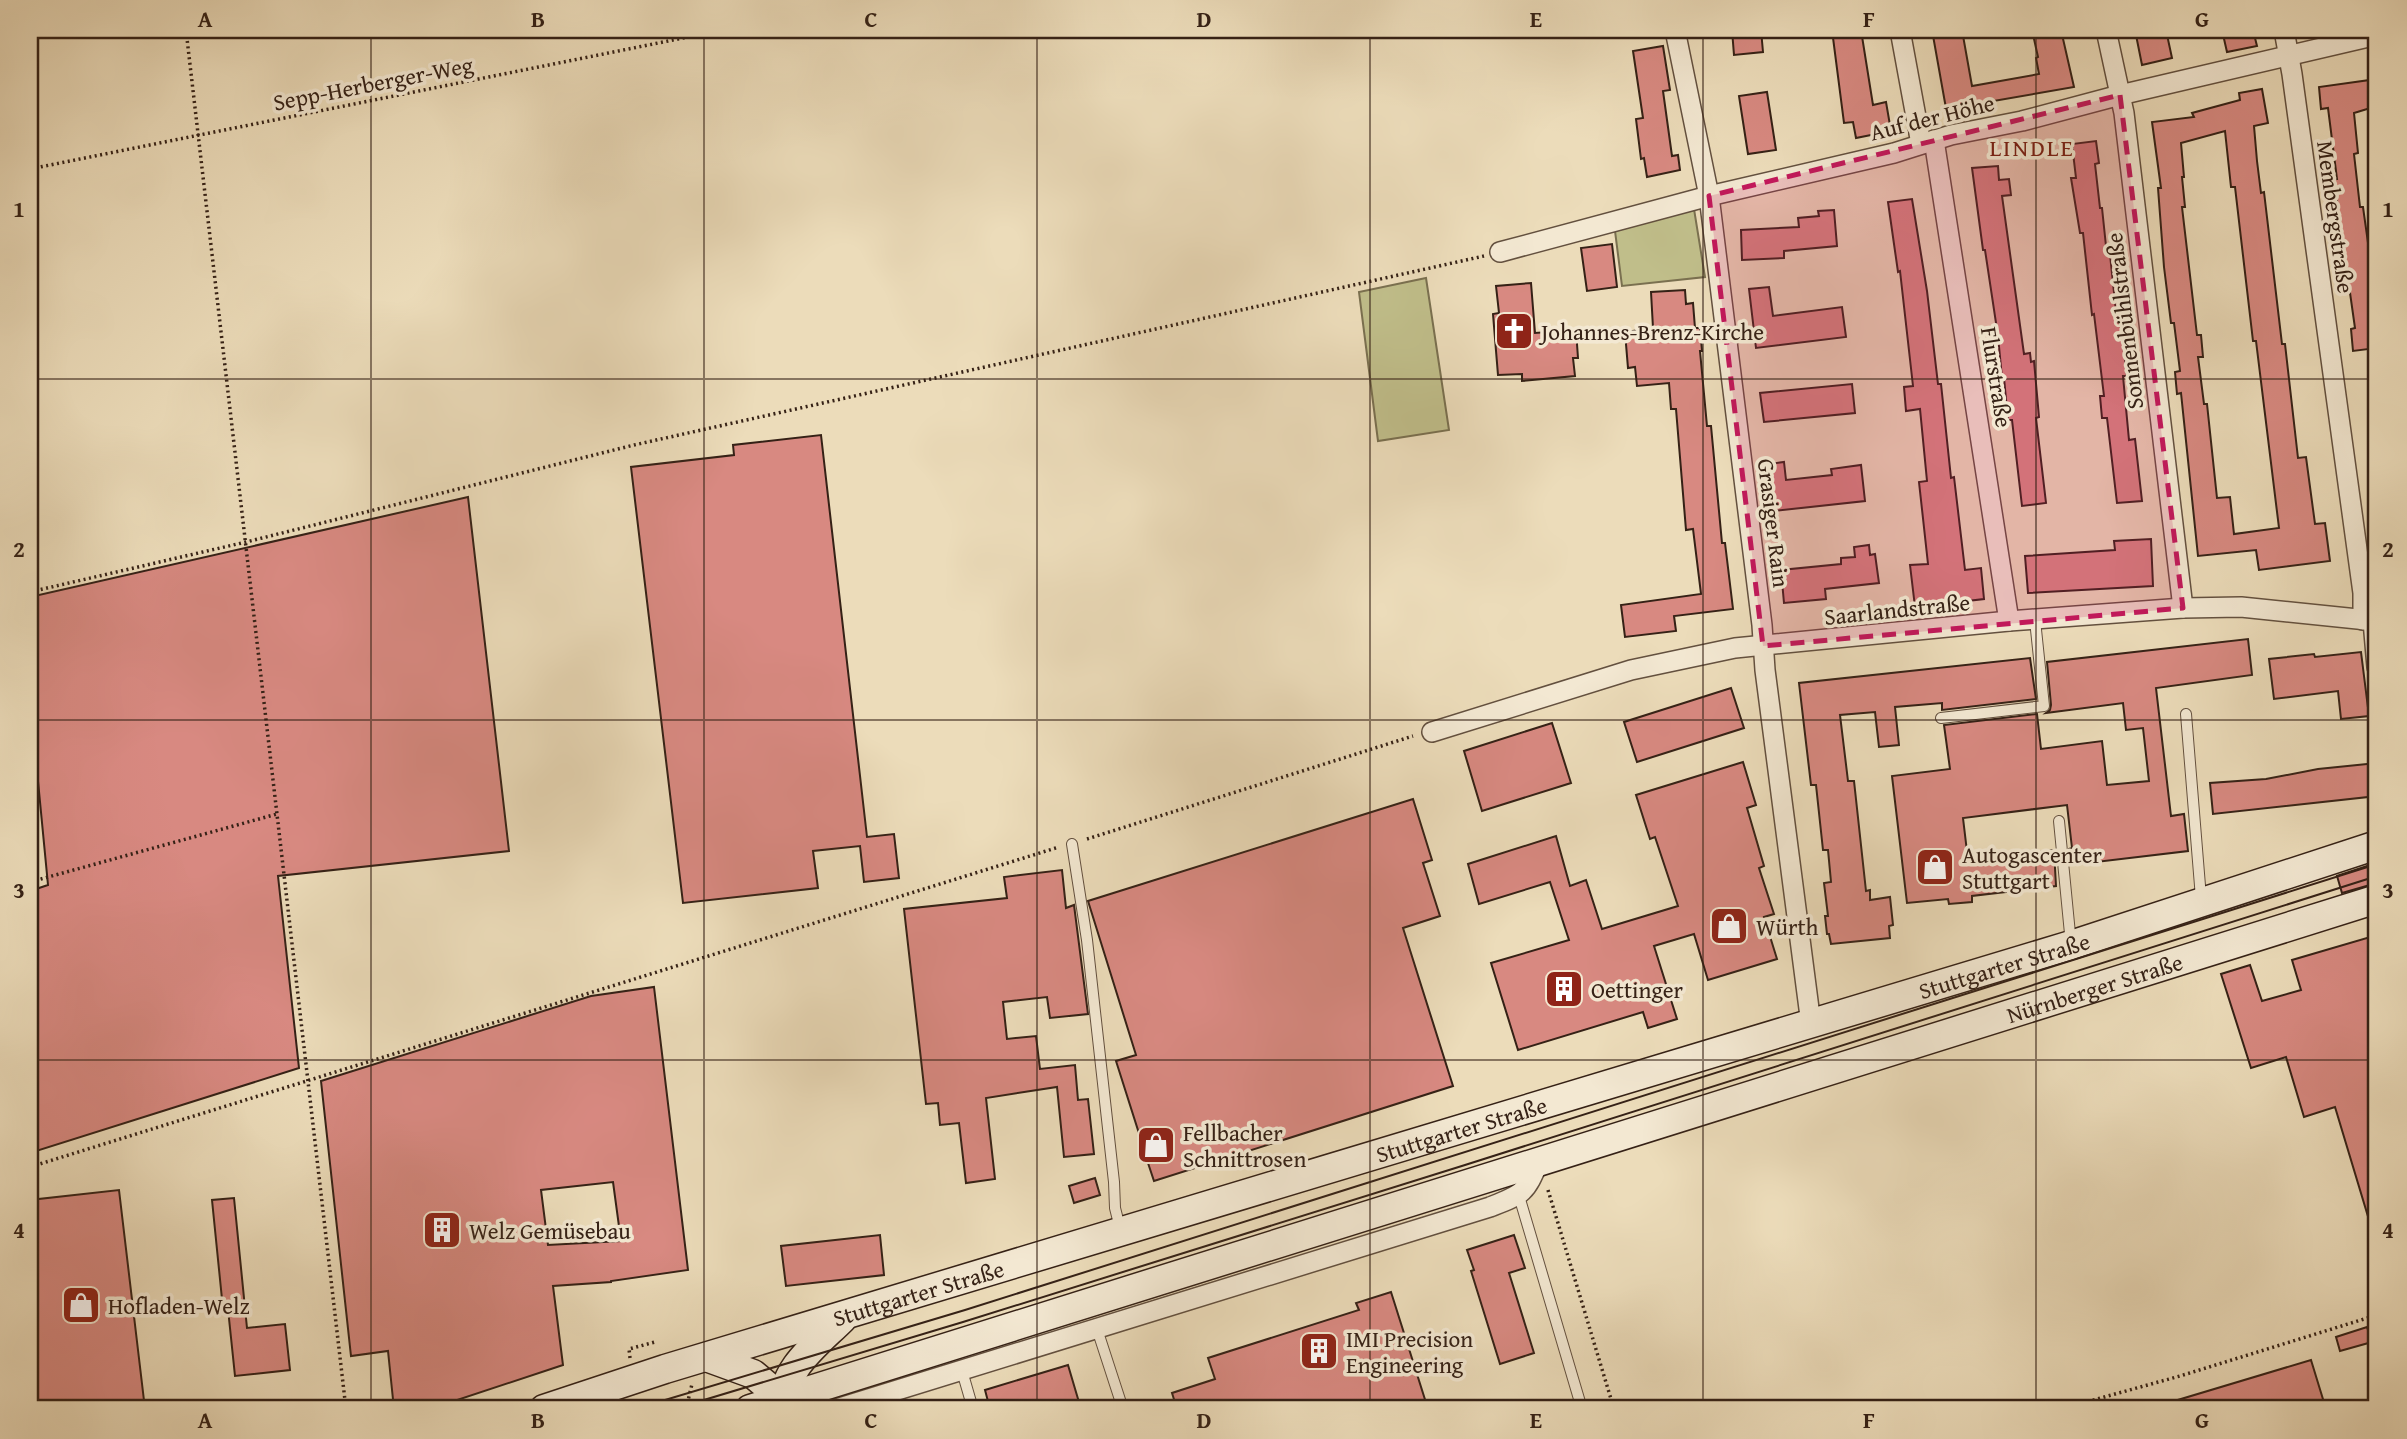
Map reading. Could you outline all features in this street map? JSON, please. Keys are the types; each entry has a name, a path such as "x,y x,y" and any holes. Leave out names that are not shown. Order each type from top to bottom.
{"main road":[{"name":"Stuttgarter Straße","path":"544,1409 665,1370 699,1367 844,1317 2071,945 2377,845"},
{"name":"Nürnberger Straße","path":"1539,1161 2377,899"},
{"path":"750,1409 784,1404 1539,1161"},
{"path":"784,1404 786,1387 800,1360 844,1317"},
{"path":"699,1367 752,1374 784,1404"}],"street":[{"name":"Grasiger Rain","path":"1675,30 1709,196 1811,1024"},
{"name":"Flurstraße","path":"1900,30 1928,142 2009,621"},
{"name":"Sonnenbühlstraße","path":"2106,30 2120,95 2183,608"},
{"name":"Membergstraße","path":"2284,30 2363,593 2371,621 2377,667"},
{"name":"Auf der Höhe","path":"1500,252 1709,196 2377,35"},
{"name":"Saarlandstraße","path":"1432,732 1631,670 1735,648 2009,621 2183,608 2241,607 2371,621"},
{"path":"836,1409 1490,1207 1519,1196 1530,1181 1539,1161"}],"lane":[{"path":"1941,718 2044,706 2035,620"},
{"path":"2186,714 2201,902"},
{"path":"2059,821 2071,945"},
{"path":"1072,844 1088,954 1115,1209 1121,1232"},
{"path":"1519,1196 1582,1409"},
{"path":"1097,1329 1122,1409"},
{"path":"962,1371 974,1409"}],"path":[{"path":"186,30 346,1409"},
{"name":"Sepp-Herberger-Weg","path":"30,169 723,30"},
{"path":"30,592 246,542 634,445 1500,252"},
{"path":"30,1167 1392,742 1432,732"},
{"path":"30,882 276,814"},
{"path":"1539,1161 1614,1409"},
{"path":"2061,1409 2180,1376 2377,1315"},
{"path":"629,1349 655,1342"},
{"path":"686,1409 699,1367"},
{"path":"706,1409 720,1405 721,1409"}],"highlighted area":[{"path":"2120,95 2183,608 1763,646 1709,196"}],"shaded area":[{"path":"1694,209 1705,277 1622,286 1615,231"},
{"path":"1426,278 1449,430 1378,441 1359,292"}],"building":[{"path":"1732,30 1761,30 1763,52 1734,55"},
{"path":"1832,30 1861,30 1873,105 1886,102 1891,131 1856,138 1853,122 1844,123"},
{"path":"1932,30 1962,30 1972,86 2039,74 2032,30 2061,30 2074,87 1976,104 1977,107 1947,114"},
{"path":"2135,30 2166,30 2172,58 2142,65"},
{"path":"2222,30 2253,30 2257,46 2227,52"},
{"path":"1663,46 1670,90 1663,91 1672,156 1678,155 1680,170 1647,177 1644,158 1641,159 1636,119 1643,118 1633,51"},
{"path":"2377,79 2377,106 2354,113 2358,153 2354,154 2377,307 2373,308 2377,348 2353,351 2351,329 2355,328 2332,179 2337,179 2328,108 2321,109 2319,87"},
{"path":"2262,89 2268,123 2254,126 2257,161 2261,193 2264,192 2282,344 2285,344 2298,458 2306,457 2315,524 2325,523 2330,561 2259,570 2256,550 2198,556 2181,393 2177,394 2175,372 2180,371 2164,267 2158,188 2161,188 2152,122 2194,117 2192,113 2240,100 2239,93","holes":["2225,131 2231,187 2235,187 2279,528 2234,534 2230,497 2217,498 2207,404 2204,404 2198,357 2203,357 2201,335 2197,335 2182,207 2185,207 2181,143"]},
{"path":"1767,92 1776,150 1748,154 1739,96"},
{"path":"2096,141 2099,163 2095,164 2100,208 2106,246 2109,245 2117,321 2120,321 2127,376 2123,376 2129,440 2135,439 2142,501 2117,503 2107,418 2102,418 2100,396 2104,396 2083,233 2080,233 2071,178 2076,178 2072,144"},
{"path":"1998,166 1999,180 2009,179 2011,195 2002,196 2024,354 2030,353 2031,362 2034,361 2039,417 2036,418 2046,503 2022,506 2012,420 2008,420 1972,168"},
{"path":"1912,199 1938,384 1941,384 1951,478 1954,477 1965,570 1981,568 1984,599 1915,607 1910,565 1928,564 1919,482 1927,481 1920,409 1906,411 1904,387 1913,386 1900,271 1898,272 1888,202"},
{"path":"1834,210 1837,246 1784,251 1784,258 1742,260 1741,230 1799,227 1798,218 1819,216 1818,211"},
{"path":"1612,244 1617,287 1587,291 1581,248"},
{"name":"Johannes-Brenz-Kirche","path":"1531,283 1535,333 1576,330 1578,358 1573,358 1575,376 1522,381 1522,374 1498,375 1493,314 1499,313 1496,286"},
{"path":"1769,287 1773,316 1842,307 1846,337 1756,348 1749,289"},
{"path":"1685,290 1686,304 1693,303 1695,328 1700,328 1707,426 1711,426 1722,543 1725,543 1733,609 1674,616 1676,631 1625,637 1621,605 1701,594 1693,529 1686,530 1676,409 1671,409 1669,383 1637,386 1635,367 1628,368 1625,332 1653,328 1651,292"},
{"path":"1852,384 1855,413 1764,422 1760,393"},
{"path":"821,435 867,837 894,834 899,878 864,882 860,846 813,851 818,888 683,903 631,467 734,455 733,445"},
{"path":"1784,462 1786,480 1832,475 1831,469 1861,465 1865,501 1774,511 1769,464"},
{"path":"468,497 509,851 278,876 299,1068 30,1153 30,891 48,885 30,698 30,597"},
{"path":"2151,539 2153,586 2028,593 2025,556 2115,550 2114,541"},
{"path":"1869,545 1870,555 1875,554 1879,583 1825,589 1826,599 1784,603 1781,570 1841,564 1841,558 1855,557 1854,547"},
{"path":"2248,639 2252,675 2156,688 2171,816 2184,814 2188,851 2071,865 2069,849 2072,848 2067,805 1963,818 1968,860 2054,850 2056,886 1972,896 1972,902 1949,904 1948,899 1907,903 1892,776 1950,769 1944,725 2037,714 2041,749 2102,741 2107,785 2149,781 2143,728 2126,730 2123,703 2046,713 2051,705 2047,662"},
{"path":"2361,652 2369,716 2341,719 2338,691 2274,699 2269,659"},
{"path":"2030,658 2036,699 1942,710 1942,703 1895,707 1899,745 1879,747 1875,712 1840,715 1848,781 1854,781 1866,891 1870,890 1870,900 1890,897 1893,925 1889,926 1890,938 1831,944 1825,916 1828,916 1824,883 1831,882 1828,850 1823,850 1816,785 1811,785 1799,683"},
{"path":"1731,688 1744,728 1637,762 1624,722"},
{"path":"1552,723 1571,783 1482,811 1464,751"},
{"path":"1743,762 1756,805 1747,808 1764,866 1759,868 1774,914 1764,917 1777,959 1708,980 1694,934 1654,946 1677,1019 1648,1028 1643,1012 1518,1050 1491,963 1569,940 1550,882 1479,904 1468,864 1556,836 1570,886 1586,880 1602,929 1678,906 1655,837 1650,839 1636,795"},
{"path":"2377,763 2377,796 2213,814 2210,783 2266,779 2318,769"},
{"path":"1413,799 1432,860 1423,863 1440,916 1403,928 1453,1086 1154,1181 1148,1163 1165,1158 1162,1146 1144,1149 1116,1061 1136,1055 1088,901"},
{"path":"2373,864 2377,883 2342,893 2337,876"},
{"path":"1062,870 1066,908 1074,905 1088,1014 1050,1018 1047,997 1003,1002 1007,1039 1036,1036 1040,1069 1075,1065 1078,1100 1088,1099 1094,1154 1064,1157 1057,1087 986,1098 995,1179 966,1183 959,1123 940,1125 938,1103 926,1104 904,909 1007,898 1004,877"},
{"path":"2377,935 2377,1233 2373,1233 2335,1107 2304,1117 2286,1057 2251,1068 2221,974 2250,965 2262,1001 2301,990 2292,960"},
{"name":"Welz Gemüsebau","path":"654,987 688,1270 611,1282 553,1286 563,1365 430,1409 394,1409 388,1351 351,1356 321,1081 591,996","holes":["613,1182 621,1241 548,1245 541,1190"]},
{"path":"1095,1178 1100,1195 1074,1203 1069,1186"},
{"name":"Hofladen-Welz","path":"119,1190 145,1409 30,1409 30,1200"},
{"path":"234,1198 247,1328 285,1324 290,1370 235,1376 228,1309 223,1309 212,1200"},
{"path":"880,1235 884,1275 786,1286 781,1246"},
{"path":"1514,1235 1525,1268 1509,1273 1534,1353 1500,1364 1467,1250"},
{"name":"IMI Precision Engineering","path":"1391,1292 1428,1409 1177,1409 1172,1393 1215,1379 1208,1358 1359,1310 1356,1303"},
{"path":"2367,1327 2372,1342 2340,1351 2336,1337"},
{"path":"2311,1360 2326,1409 2162,1409 2161,1405"},
{"path":"1068,1365 1081,1409 990,1409 985,1390"}],"tram line":[{"path":"635,1409 965,1310 2377,864"},
{"path":"674,1409 1465,1165 2377,876"}],"place":[{"name":"Johannes-Brenz-Kirche","path":"1514,331"},
{"name":"Autogascenter Stuttgart","path":"1935,867"},
{"name":"Würth","path":"1729,926"},
{"name":"Oettinger","path":"1564,989"},
{"name":"Fellbacher Schnittrosen","path":"1156,1145"},
{"name":"Welz Gemüsebau","path":"442,1230"},
{"name":"Hofladen-Welz","path":"81,1305"},
{"name":"IMI Precision Engineering","path":"1319,1351"}],"district":[{"name":"LINDLE","path":"2032,147"}]}
